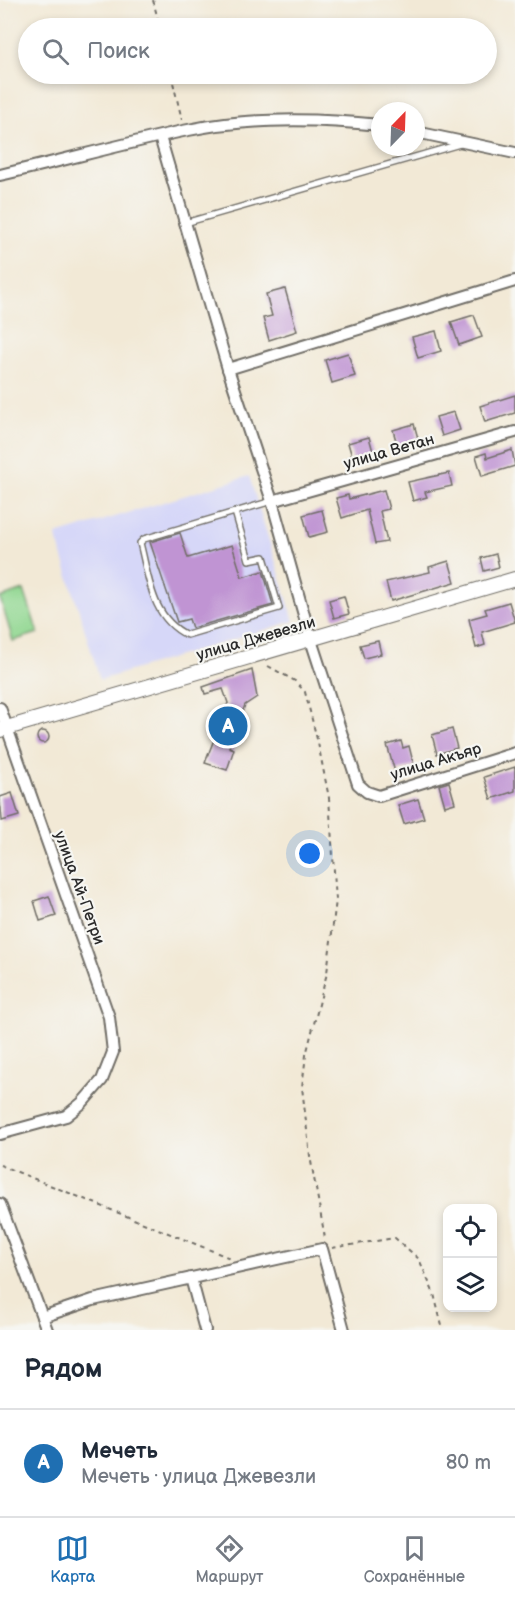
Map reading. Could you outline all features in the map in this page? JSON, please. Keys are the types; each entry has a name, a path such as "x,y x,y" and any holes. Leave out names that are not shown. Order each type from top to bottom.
{"street":[{"path":"0,175 184,130 259,122 321,119 371,124"},
{"path":"425,134 515,153"},
{"path":"160,137 228,369 272,501 311,640"},
{"path":"228,369 515,281"},
{"name":"улица Ветан","path":"272,501 515,432"},
{"name":"улица Джевезли","path":"3,729 515,579"},
{"name":"улица Акъяр","path":"311,640 358,784 367,792 379,796 515,753"},
{"name":"улица Ай-Петри","path":"0,708 3,729 108,1017 113,1052 102,1080 82,1103 66,1116 0,1134"},
{"path":"0,1204 46,1330"},
{"path":"42,1317 93,1300 322,1249 344,1330"},
{"path":"191,1278 205,1330"}],"lane":[{"path":"185,223 466,142"},
{"path":"235,512 249,560 264,557 279,608 187,635 174,629 162,616 140,543 144,539 272,501"}],"path":[{"path":"153,0 158,18"},
{"path":"173,84 184,130"},
{"path":"252,657 295,681 304,692 329,798 336,900 327,973 306,1055 302,1087 310,1156 327,1249 395,1238 419,1259 434,1294 443,1330"},
{"path":"0,1165 223,1253 242,1266"}],"shaded area":[{"path":"249,476 294,621 100,680 56,535"}],"green space":[{"path":"24,590 38,633 13,641 0,598"}],"building":[{"path":"285,289 297,331 269,340 263,318 272,316 266,294"},
{"path":"474,315 482,337 459,345 451,322"},
{"path":"436,331 441,351 418,358 412,337"},
{"path":"348,353 355,376 332,383 325,360"},
{"path":"515,395 515,413 485,422 480,406"},
{"path":"454,412 460,430 442,436 436,417"},
{"path":"414,424 419,442 398,448 393,430"},
{"path":"369,437 374,455 353,460 348,443"},
{"path":"512,450 515,466 482,476 476,456 486,453 487,458"},
{"path":"449,473 452,486 425,492 427,497 413,501 408,482"},
{"path":"384,490 389,509 380,511 387,542 375,544 367,510 342,518 336,498 348,495 349,499"},
{"path":"322,510 328,532 309,537 303,515"},
{"path":"180,533 188,558 232,545 242,577 263,571 273,605 192,628 189,619 177,622 150,542"},
{"path":"496,554 499,567 484,571 481,558"},
{"path":"449,561 455,582 391,601 386,582 430,572 429,567"},
{"path":"344,596 349,614 334,618 329,600"},
{"path":"509,602 515,622 482,632 485,645 476,648 469,619 487,614 485,609"},
{"path":"378,641 381,654 364,658 360,645"},
{"path":"252,670 257,697 245,705 229,747 234,749 227,770 205,763 228,703 223,689 205,694 203,687"},
{"path":"452,729 457,748 437,754 432,735"},
{"path":"45,731 48,732 48,742 41,743 38,742 37,735 38,732"},
{"path":"401,741 403,748 409,746 414,766 395,772 387,745"},
{"path":"515,767 515,791 491,799 484,777"},
{"path":"449,782 455,803 445,806 439,785"},
{"path":"12,793 19,816 2,821 0,797"},
{"path":"418,799 424,818 404,824 398,805"},
{"path":"49,896 56,916 40,921 34,901"}],"place":[{"name":"Мечеть","path":"228,726"}]}
